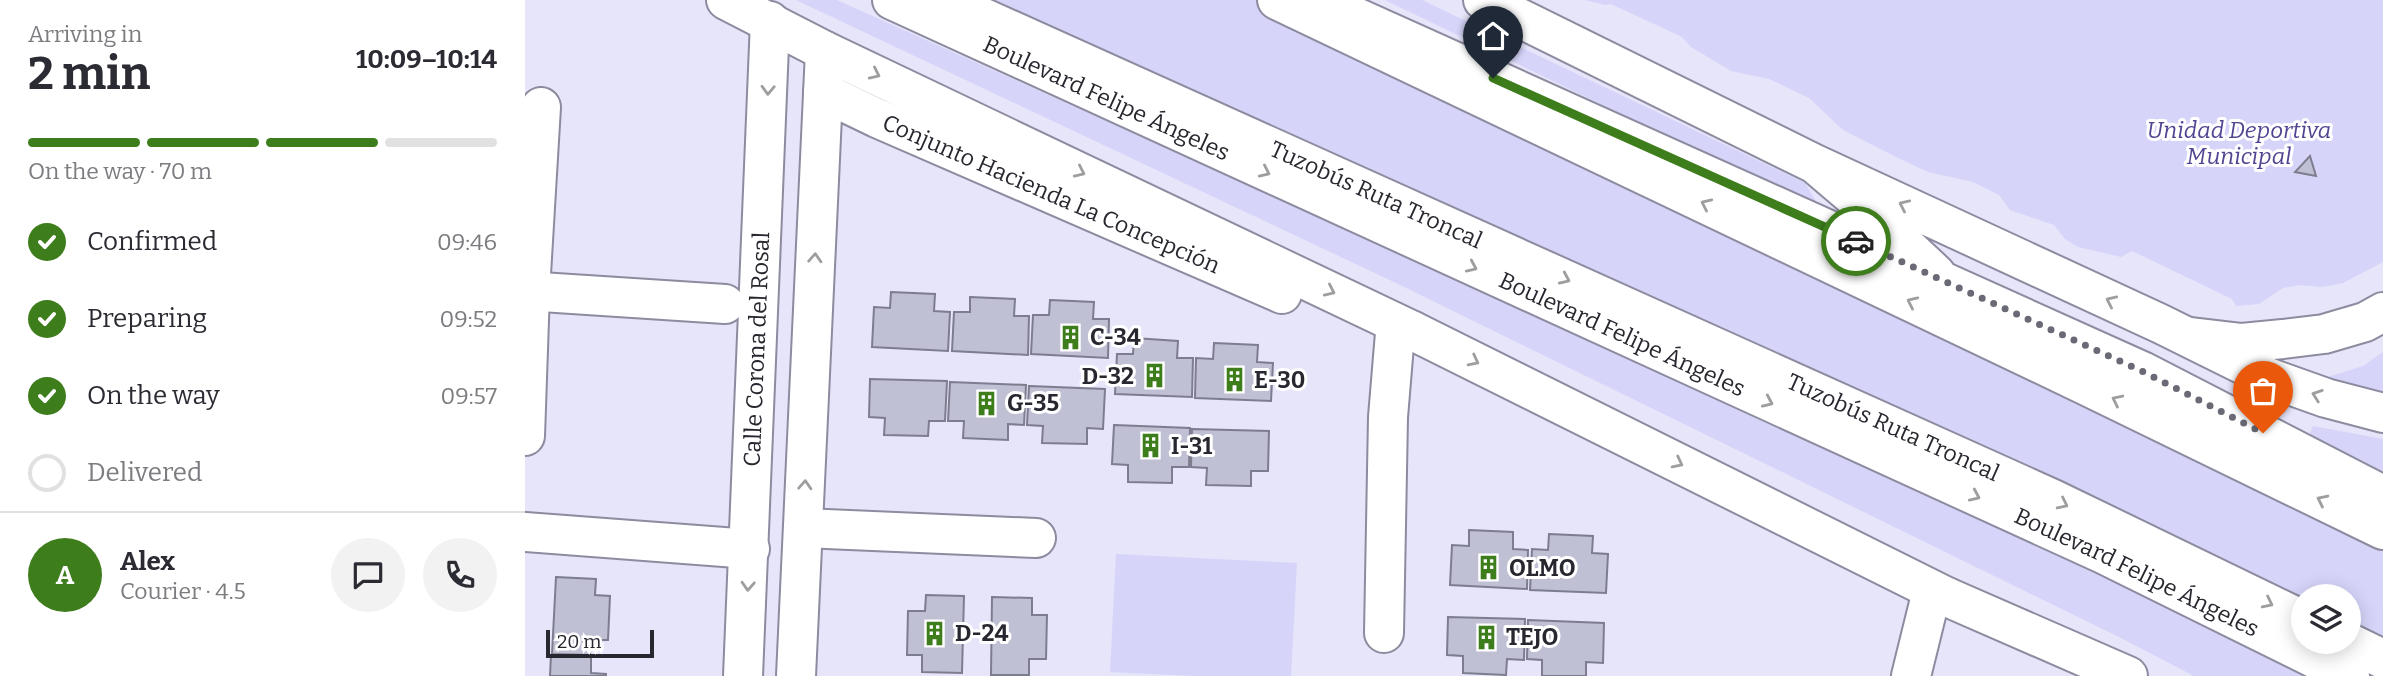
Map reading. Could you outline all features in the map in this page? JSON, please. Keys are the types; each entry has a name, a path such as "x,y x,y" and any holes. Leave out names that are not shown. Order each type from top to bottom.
{"main road":[{"path":"726,0 825,51 1413,331 1947,597 2128,676"},
{"name":"Boulevard Felipe Ángeles","path":"892,0 2103,554 2350,676"},
{"name":"Tuzobús Ruta Troncal","path":"944,0 2053,499 2291,614"},
{"path":"1277,0 2383,530"},
{"path":"1318,0 2142,371 2383,495"},
{"path":"1483,0 1815,164 2187,336 2270,378 2326,398 2383,413"},
{"name":"Calle Corona del Rosal","path":"743,676 770,22"},
{"path":"796,676 825,51"},
{"name":"Conjunto Hacienda La Concepción","path":"823,92 890,124 1282,294"},
{"path":"525,436 528,291 541,107"},
{"path":"1815,164 1943,280"},
{"path":"528,291 725,304"},
{"path":"2187,336 2242,343 2283,340 2324,334 2365,322 2383,312"},
{"path":"1384,633 1388,417 1395,333 1413,331"},
{"path":"803,528 1036,538"},
{"path":"525,531 750,549"},
{"path":"1911,676 1931,595 1947,597"},
{"path":"2361,648 2383,659"}],"green space":[{"path":"796,0 837,0 1408,257 2155,599 2317,676 2194,676 1396,283"},
{"path":"971,0 1260,0 2383,542 2383,653 2361,641 2361,584 2291,584 2291,607"},
{"path":"1385,0 1422,0 1805,183 1822,211"},
{"name":"Unidad Deportiva Municipal","path":"1585,0 2383,0 2383,262 2343,283 2322,287 2299,285 2283,288 2259,304 2236,306 2232,299 2132,251 2121,257 2078,247 2065,239 2054,225 2010,210 1999,195 1973,182 1928,172 1843,130 1809,98 1769,79 1731,71 1691,47 1682,37 1611,4"},
{"path":"2383,352 2383,392 2328,377 2363,366"},
{"path":"2313,426 2383,439 2383,480 2306,443"},
{"path":"1116,554 1297,563 1291,676 1194,676 1110,672"}],"building":[{"path":"2310,156 2316,176 2295,172"},
{"path":"891,292 935,294 934,311 950,312 948,351 872,347 874,307 890,308"},
{"path":"970,297 1015,299 1014,316 1029,316 1028,355 952,351 954,312 970,312"},
{"name":"C-34","path":"1050,300 1094,302 1093,319 1109,319 1108,358 1031,354 1033,315 1049,315"},
{"name":"D-32","path":"1134,338 1178,341 1177,358 1193,358 1192,397 1115,394 1117,354 1133,354"},
{"name":"E-30","path":"1214,343 1258,345 1257,362 1273,363 1271,401 1195,398 1196,358 1213,359"},
{"path":"870,379 947,381 945,421 929,421 928,436 884,435 885,418 869,417"},
{"name":"G-35","path":"950,382 1026,385 1024,425 1008,424 1008,440 963,438 964,421 948,421"},
{"path":"1029,386 1105,389 1103,429 1087,428 1087,444 1042,443 1043,426 1027,425"},
{"name":"I-31","path":"1114,425 1190,428 1189,467 1172,467 1172,483 1128,482 1128,465 1112,464"},
{"path":"1192,429 1269,431 1268,471 1251,471 1251,486 1206,485 1207,468 1191,467"},
{"name":"OLMO","path":"1469,530 1513,532 1513,549 1528,550 1527,589 1450,585 1452,545 1469,546"},
{"path":"1549,534 1593,536 1592,553 1608,554 1606,593 1530,590 1532,549 1548,550"},
{"path":"556,577 596,579 595,595 610,596 608,640 591,640 590,655 552,654"},
{"name":"D-24","path":"926,595 964,596 962,673 922,672 922,655 907,655 908,611 925,611"},
{"path":"992,597 1032,598 1032,615 1047,615 1046,659 1029,659 1029,675 991,675"},
{"name":"TEJO","path":"1448,617 1525,619 1524,660 1507,659 1506,675 1463,673 1463,656 1447,655"},
{"path":"1528,620 1604,623 1603,663 1586,662 1586,676 1542,676 1542,660 1527,659"},
{"path":"551,655 591,657 591,673 606,676 550,676"}],"way so far":[{"path":"1856,241 2142,371 2263,433"}],"place":[{"name":"C-34","path":"1070,337"},
{"name":"D-32","path":"1154,376"},
{"name":"E-30","path":"1234,380"},
{"name":"G-35","path":"987,403"},
{"name":"I-31","path":"1151,446"},
{"name":"OLMO","path":"1489,568"},
{"name":"D-24","path":"935,633"},
{"name":"TEJO","path":"1486,637"}],"route":[{"path":"1493,78 1856,241"}]}
